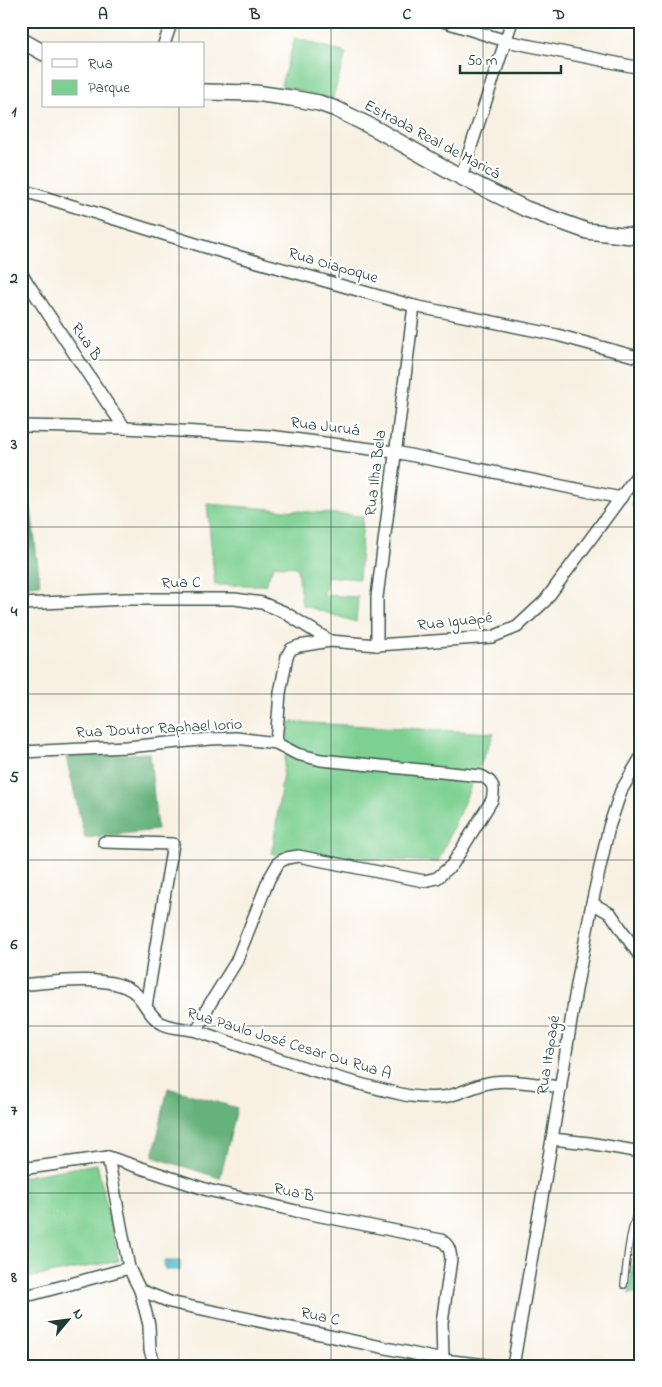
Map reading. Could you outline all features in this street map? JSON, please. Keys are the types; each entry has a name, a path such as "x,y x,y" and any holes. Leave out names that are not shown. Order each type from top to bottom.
{"main road":[{"path":"21,40 42,52"},
{"name":"Estrada Real de Maricá","path":"205,92 255,93 328,106 376,129 461,177 526,209 587,230 641,237"}],"street":[{"path":"165,42 172,21"},
{"path":"443,21 506,41 641,68"},
{"path":"461,177 512,21"},
{"name":"Rua Oiapoque","path":"21,190 212,249 414,306 557,336 641,358"},
{"name":"Rua B","path":"21,273 125,428"},
{"name":"Rua Ilha Bela","path":"377,645 377,597 414,306"},
{"name":"Rua Juruá","path":"21,426 125,428 269,436 395,452 621,498"},
{"name":"Rua Iguapé","path":"276,743 280,693 287,656 291,649 330,641 377,645 492,637 517,627 545,601 641,470"},
{"name":"Rua C","path":"21,604 127,599 235,599 262,604 284,612 330,641"},
{"name":"Rua Doutor Raphael Iorio","path":"21,752 127,747 236,738 276,743 297,754 321,760 481,776 488,779 493,786 492,800 452,865 437,878 424,882 298,856 286,858 279,862 269,879 236,962 208,1007 197,1031"},
{"name":"Rua Itapagé","path":"513,1366 592,903 608,827 621,791 641,757"},
{"path":"104,842 173,844 146,1006"},
{"path":"592,903 612,914 641,958"},
{"name":"Rua Paulo José Cesar Ou Rua A","path":"21,985 64,980 122,984 135,993 155,1018 163,1024 197,1031 334,1077 408,1096 443,1097 499,1081 561,1087"},
{"path":"552,1139 641,1152"},
{"path":"108,1157 129,1268 140,1290 149,1324 150,1350 155,1366"},
{"name":"Rua B","path":"21,1169 108,1157 208,1190 296,1211 441,1240 446,1243 450,1250 451,1259 442,1323 443,1360"},
{"path":"21,1296 129,1268"},
{"name":"Rua C","path":"140,1290 183,1305 443,1360 495,1366"}],"lane":[{"path":"624,1285 629,1243 641,1203"}],"green space":[{"path":"295,38 346,53 332,101 281,85"},
{"path":"641,494 641,515 631,505"},
{"path":"21,503 31,508 40,584 21,586"},
{"path":"207,504 363,516 359,579 327,576 324,595 358,597 356,622 302,605 297,567 274,565 265,585 215,585"},
{"path":"290,722 494,733 438,862 272,854"},
{"path":"150,753 157,830 85,838 66,757"},
{"path":"168,1088 237,1108 220,1178 153,1157"},
{"path":"97,1164 119,1261 21,1279 21,1177"},
{"path":"641,1222 641,1290 629,1295 638,1227"}],"water":[{"path":"164,1261 180,1261 180,1270 165,1270"}]}
